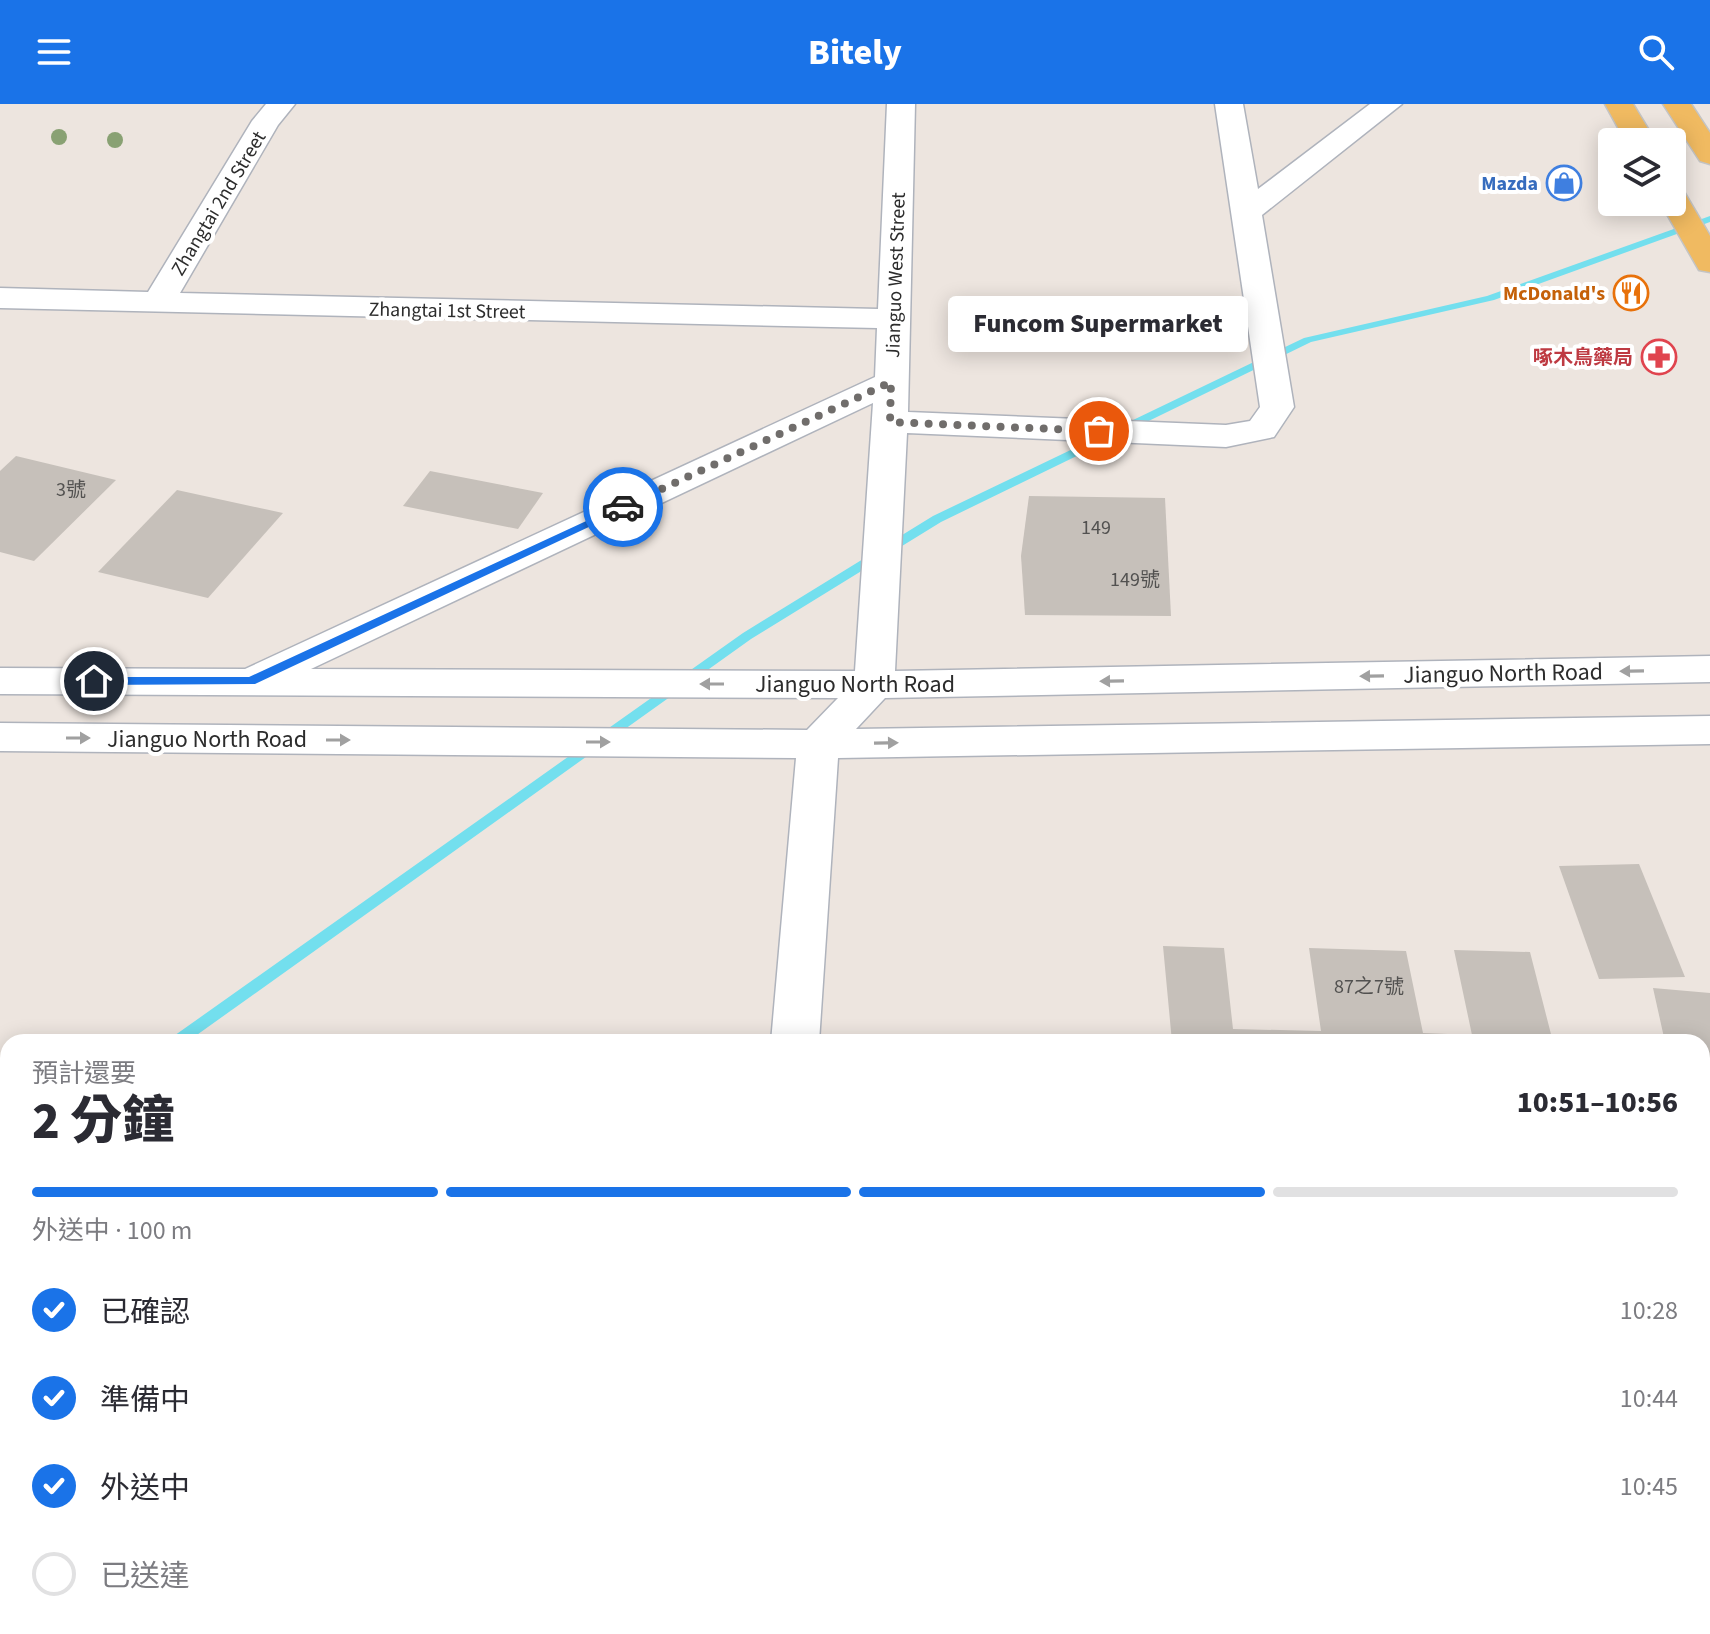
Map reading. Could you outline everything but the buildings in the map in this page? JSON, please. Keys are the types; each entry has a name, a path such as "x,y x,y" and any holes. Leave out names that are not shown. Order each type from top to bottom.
{"main road":[{"path":"1619,104 1633,128"},
{"path":"1677,104 1710,155"},
{"path":"1683,216 1710,263"}],"street":[{"name":"Zhangtai 2nd Street","path":"157,304 266,121 281,104"},
{"name":"Jianguo West Street","path":"874,685 890,422 901,104"},
{"path":"890,422 1226,436 1262,430 1277,407 1229,104"},
{"path":"1247,212 1388,104"},
{"name":"Zhangtai 1st Street","path":"0,298 893,319"},
{"path":"251,681 891,382"},
{"name":"Jianguo North Road","path":"0,681 874,685 1710,669"},
{"path":"796,1034 818,744 874,685"},
{"name":"Jianguo North Road","path":"0,737 818,744 1710,730"}],"waterway":[{"path":"187,1034 747,636 937,519 1308,340 1490,298 1710,219"}],"way so far":[{"path":"623,507 891,382 890,422 1099,431"}],"place":[{"name":"Mazda","path":"1564,183"},
{"name":"McDonald's","path":"1631,293"},
{"name":"啄木鳥藥局","path":"1659,357"},
{"name":"Funcom Supermarket","path":"1099,431"}],"route":[{"path":"94,681 251,681 623,507"}]}
